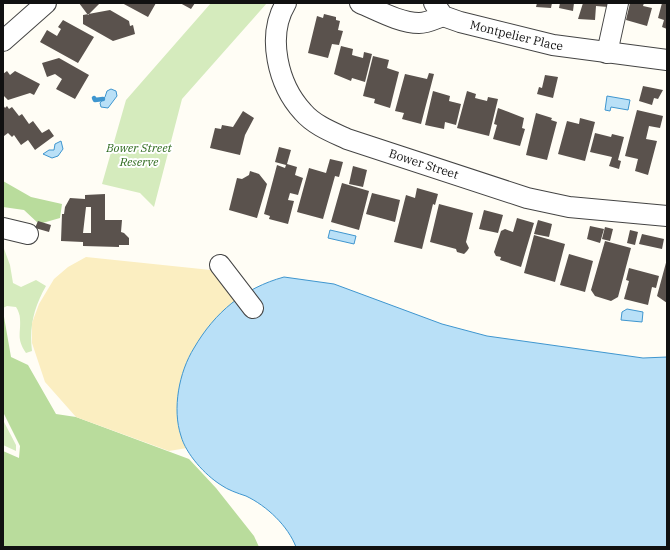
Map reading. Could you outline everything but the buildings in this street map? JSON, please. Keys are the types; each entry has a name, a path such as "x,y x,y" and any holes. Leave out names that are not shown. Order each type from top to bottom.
{"street":[{"path":"3,40 46,3"},
{"name":"Bower Street","path":"286,3 277,26 276,48 281,72 290,94 303,112 322,127 347,139 527,198 569,207 667,216"},
{"path":"360,3 402,19 418,23 430,21 439,9"},
{"path":"607,53 618,3"},
{"name":"Montpelier Place","path":"439,9 460,22 553,45 667,60"},
{"path":"3,228 28,234"},
{"path":"220,265 254,308"}],"green space":[{"name":"Bower Street Reserve","path":"211,3 267,3 182,99 154,207 140,193 102,184 126,100"},
{"path":"3,181 31,197 62,204 60,218 39,224 24,210 3,207"},
{"path":"3,246 10,265 13,283 21,287 36,280 46,286 33,317 31,334 32,351 26,353 20,340 20,317 16,307 7,306 3,308"},
{"path":"3,311 11,357 28,365 56,414 76,417 189,459 216,488 254,536 259,547 3,547 3,451 19,458 20,446 3,412"},
{"path":"3,420 16,445 16,451 3,445"}],"sand":[{"path":"86,257 230,272 264,317 215,455 187,448 169,451 76,417 45,382 32,343 32,323 39,304 54,279 68,267"}],"water":[{"path":"111,89 116,91 117,96 108,108 101,107 100,103 105,97 107,91"},
{"path":"607,96 630,100 628,110 611,107 610,111 605,110"},
{"path":"61,141 63,149 58,156 52,158 43,154 49,150 54,150 55,144"},
{"path":"330,230 356,236 354,244 328,238"},
{"path":"284,277 334,284 442,324 487,336 643,358 667,357 667,547 296,547 282,524 262,505 221,485 197,464 183,443 178,425 177,414 178,391 184,368 194,348 211,323 232,303 243,295"},
{"path":"627,309 643,312 642,322 621,320 622,312"}],"waterway":[{"path":"94,98 95,100 103,99"}]}
